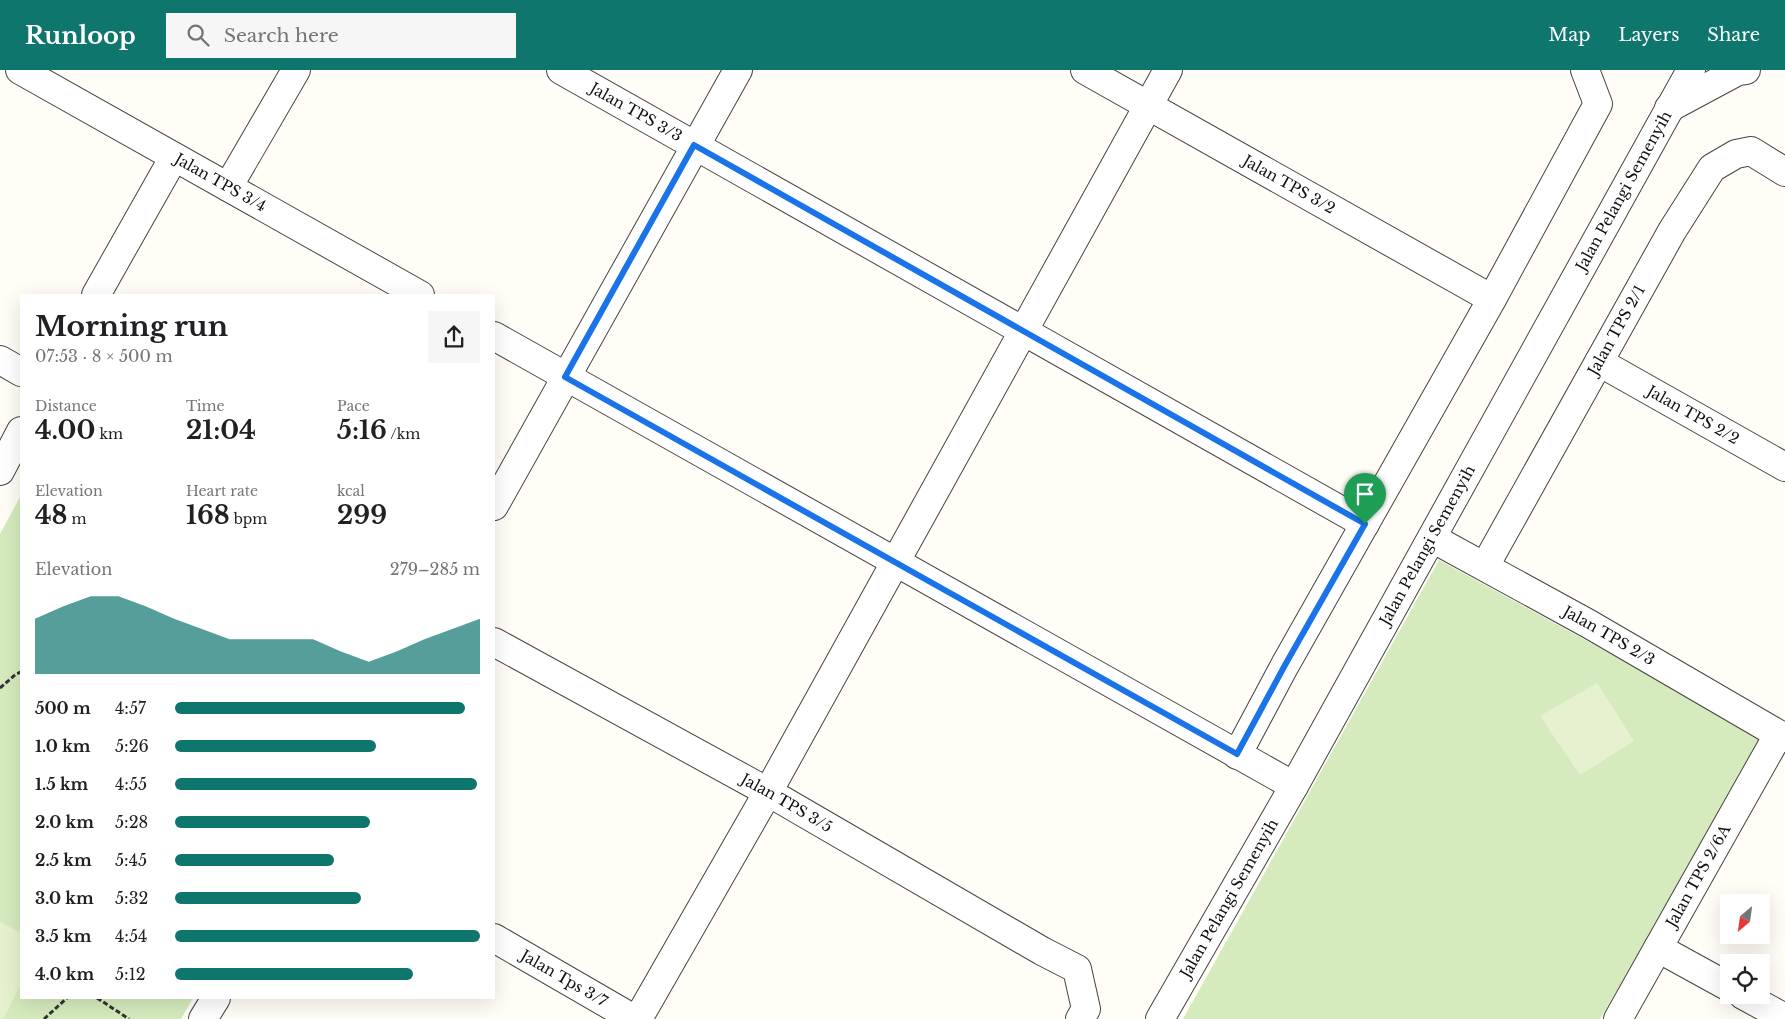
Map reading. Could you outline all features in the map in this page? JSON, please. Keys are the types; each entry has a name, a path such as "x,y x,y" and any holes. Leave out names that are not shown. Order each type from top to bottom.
{"street":[{"name":"Jalan TPS 3/4","path":"20,70 418,294"},
{"path":"228,187 296,70"},
{"name":"Jalan TPS 3/3","path":"561,70 1365,524"},
{"path":"495,504 694,145 738,70"},
{"name":"Jalan TPS 3/2","path":"1086,70 1492,299"},
{"path":"636,1019 768,792 1168,70"},
{"path":"1237,754 1285,665 1492,299 1598,104 1585,70"},
{"path":"1669,108 1671,70"},
{"name":"Jalan Pelangi Semenyih","path":"1160,1019 1294,786 1691,70"},
{"path":"1669,108 1738,71 1746,70"},
{"name":"Jalan TPS 2/1","path":"1485,566 1672,231 1712,168 1736,154 1751,152 1785,172"},
{"path":"97,294 174,157"},
{"path":"495,337 1294,786"},
{"path":"0,360 20,371"},
{"name":"Jalan TPS 2/2","path":"1599,362 1785,467"},
{"path":"0,471 20,432"},
{"name":"Jalan TPS 2/3","path":"1432,538 1589,624 1782,736"},
{"name":"Jalan TPS 3/5","path":"495,643 768,792 1042,951 1077,969 1086,1009 1080,1019"},
{"name":"Jalan TPS 2/6A","path":"1618,1019 1782,736"},
{"name":"Jalan Tps 3/7","path":"495,939 636,1019"},
{"path":"1658,948 1720,982"},
{"path":"203,1019 215,999"},
{"path":"1760,1004 1785,1018"}],"path":[{"path":"0,688 20,672"},
{"path":"44,1019 66,999"},
{"path":"99,999 129,1019"}],"green space":[{"path":"20,497 20,999 192,999 181,1019 0,1019 0,534"},
{"path":"1439,560 1765,738 1600,1019 1183,1019"},
{"path":"1597,683 1634,741 1580,775 1540,716"},
{"path":"0,922 20,932 20,986 3,1019 0,1019"}],"route":[{"path":"694,145 1365,524 1237,754 565,377 694,145"}]}
